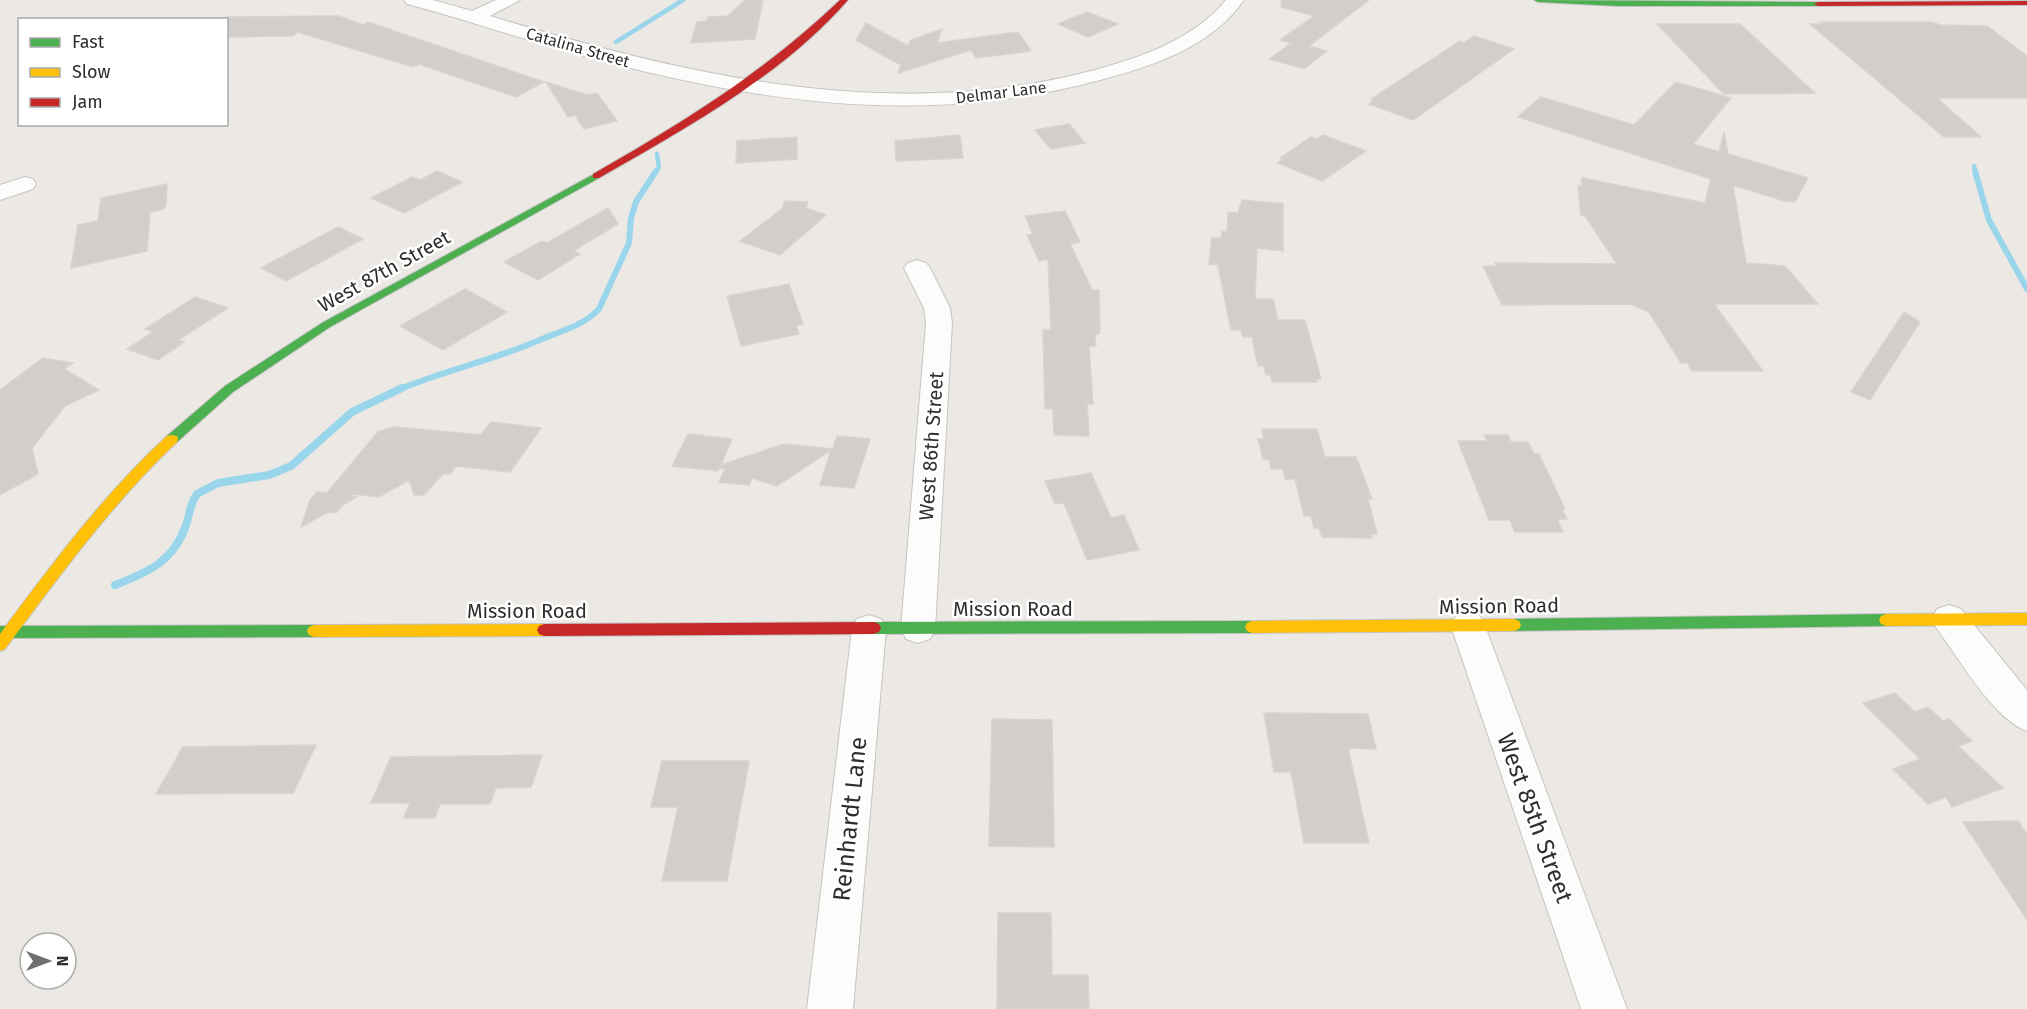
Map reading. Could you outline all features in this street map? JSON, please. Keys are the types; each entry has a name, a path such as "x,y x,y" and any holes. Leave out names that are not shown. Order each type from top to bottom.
{"street":[{"name":"Catalina Street","path":"413,0 605,56 745,86"},
{"path":"473,17 512,0"},
{"name":"West 87th Street","path":"0,645 5,632 113,496 186,424 229,389 326,325 678,130 745,86 802,42 844,0"},
{"name":"Delmar Lane","path":"745,86 802,95 899,100 993,95 1038,89 1105,73 1172,48 1219,19 1235,0"},
{"path":"1538,0 1618,4 2027,3"},
{"path":"0,193 25,184"},
{"name":"West 86th Street","path":"918,268 937,308 939,323 918,629"},
{"path":"1949,619 2004,691 2027,715"},
{"name":"Mission Road","path":"5,632 1468,626 2027,619"},
{"name":"West 85th Street","path":"1468,626 1604,1009"},
{"name":"Reinhardt Lane","path":"830,1009 869,629"}],"building":[{"path":"745,0 763,0 755,39 691,43 697,22 707,21 708,17 728,16"},
{"path":"1282,0 1369,0 1309,46 1327,51 1304,69 1270,59 1291,43 1280,40 1314,16 1281,7"},
{"path":"1087,12 1118,24 1088,37 1058,24"},
{"path":"339,16 363,25 368,22 544,82 516,97 419,64 413,67 298,32 293,36 228,37 228,18 226,17"},
{"path":"1821,22 1932,22 1940,25 1987,26 2027,56 2027,98 1937,98 1981,137 1944,137 1810,24 1823,24"},
{"path":"866,23 908,46 911,40 942,29 937,43 1018,32 1031,51 976,58 971,50 898,73 901,65 856,40"},
{"path":"1657,24 1740,24 1815,93 1724,94"},
{"path":"1474,36 1514,49 1413,120 1369,104 1374,101 1371,99 1460,41 1464,43"},
{"path":"546,82 587,95 597,93 617,121 584,129 575,115 568,117"},
{"path":"1676,82 1731,98 1693,144 1719,152 1724,132 1728,154 1808,178 1795,202 1784,201 1733,185 1746,263 1785,266 1818,304 1714,304 1763,371 1692,371 1687,362 1681,363 1649,312 1631,304 1502,305 1483,266 1497,266 1495,263 1617,264 1585,216 1581,215 1578,186 1581,186 1582,178 1705,203 1711,179 1518,117 1541,97 1634,125"},
{"path":"1069,124 1085,143 1051,149 1035,130"},
{"path":"960,135 963,158 896,161 895,141"},
{"path":"1323,135 1366,151 1322,181 1278,163 1283,159 1280,158 1311,137 1316,139"},
{"path":"797,137 797,159 736,163 737,141"},
{"path":"437,171 462,182 404,213 371,198 412,177 420,180"},
{"path":"167,184 166,205 163,209 150,212 147,251 71,268 78,225 98,221 101,198"},
{"path":"1242,200 1283,204 1283,251 1257,248 1255,299 1273,299 1278,320 1305,320 1321,379 1316,379 1317,382 1272,382 1271,375 1266,375 1264,366 1258,366 1252,337 1243,337 1241,330 1231,330 1218,265 1209,264 1212,237 1221,238 1222,231 1227,232 1228,212 1238,213"},
{"path":"785,201 808,202 806,208 826,215 780,255 740,241 782,209"},
{"path":"608,208 618,224 573,251 580,254 538,280 504,262 542,241 547,243"},
{"path":"1065,211 1080,242 1070,244 1092,290 1099,290 1100,333 1095,335 1096,346 1089,346 1093,404 1087,404 1089,436 1054,435 1053,409 1045,409 1043,330 1051,330 1048,259 1039,261 1027,235 1033,234 1025,216"},
{"path":"338,227 363,239 286,281 261,268"},
{"path":"789,284 803,324 796,326 799,334 741,346 727,296"},
{"path":"465,289 507,312 443,350 400,326"},
{"path":"195,297 228,308 178,340 184,342 158,360 127,349 153,332 145,329"},
{"path":"1904,312 1920,322 1870,400 1851,392"},
{"path":"43,358 73,363 64,369 99,390 65,406 32,448 38,474 0,495 0,390"},
{"path":"491,422 541,428 510,472 456,466 450,474 443,474 424,495 414,495 409,480 379,497 352,494 351,496 357,497 344,504 336,513 328,512 301,527 310,500 317,492 327,493 378,432 394,427 481,435"},
{"path":"1262,429 1317,429 1325,457 1356,457 1372,499 1368,499 1377,534 1371,534 1372,538 1322,537 1319,528 1314,528 1311,516 1304,516 1295,479 1285,479 1283,469 1271,469 1269,459 1263,459 1258,439 1264,439"},
{"path":"688,434 732,439 721,465 784,444 833,449 837,436 870,439 854,488 820,485 831,450 777,486 752,478 749,485 719,482 725,469 719,468 718,471 672,466"},
{"path":"1484,435 1508,435 1511,442 1528,442 1534,454 1539,454 1565,509 1562,509 1567,519 1557,519 1563,532 1515,532 1510,520 1489,520 1458,441 1487,441"},
{"path":"1091,473 1111,518 1124,515 1139,550 1087,560 1064,503 1055,504 1045,481"},
{"path":"1895,693 1915,712 1928,707 1943,721 1949,719 1972,741 1958,746 2003,788 1952,807 1946,797 1928,804 1893,769 1920,759 1863,703"},
{"path":"1264,713 1368,714 1376,749 1348,748 1369,843 1304,843 1291,772 1274,772"},
{"path":"992,719 1052,720 1054,847 989,846"},
{"path":"316,745 293,793 156,794 183,747"},
{"path":"542,755 531,787 496,788 490,804 440,804 435,818 404,818 410,803 371,803 391,757"},
{"path":"662,761 749,761 727,881 662,881 678,807 651,807"},
{"path":"2018,821 2027,835 2027,920 1963,822"},
{"path":"998,913 1051,913 1052,975 1088,975 1089,1009 997,1009"}],"waterway":[{"path":"616,42 683,0"},
{"path":"655,173 659,167 657,154"},
{"path":"1974,166 1976,173"},
{"path":"398,390 524,346 572,327 593,315 599,309 629,243 631,218 636,202 656,171"},
{"path":"1975,171 1989,220 2027,289"},
{"path":"115,585 159,564 175,548 197,494 218,483 269,475 291,466 352,412 402,388"}],"traffic: fast":[{"path":"1538,0 1618,4 1818,4"},
{"path":"172,439 229,389 326,325 596,176"},
{"path":"1514,625 1886,620"},
{"path":"874,628 1252,627"},
{"path":"0,632 314,631"}],"traffic: slow":[{"path":"0,645 102,512 147,462 172,439"},
{"path":"1886,620 2027,619"},
{"path":"1252,627 1514,625"},
{"path":"314,631 544,630"}],"traffic: jam":[{"path":"596,176 695,118 726,97 787,52 844,0"},
{"path":"1818,4 2027,3"},
{"path":"544,630 874,628"}]}
